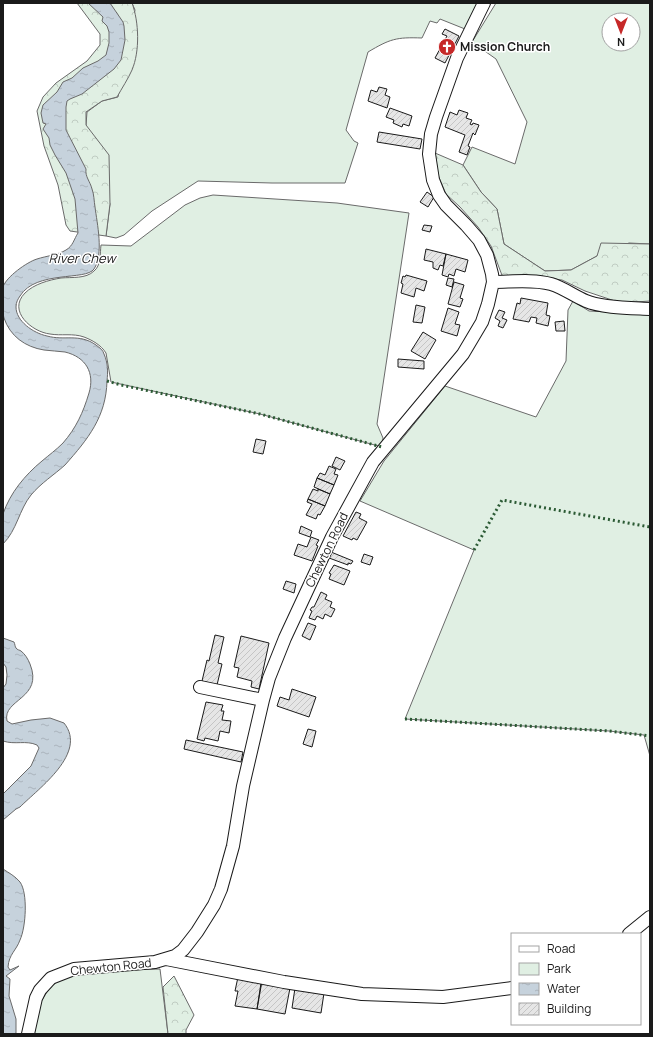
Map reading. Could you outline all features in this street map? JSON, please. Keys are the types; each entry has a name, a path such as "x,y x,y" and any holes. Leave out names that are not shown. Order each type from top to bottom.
{"street":[{"name":"Chewton Road","path":"28,1034 36,998 40,990 51,978 74,968 145,964 175,956 190,942 206,919 221,889 233,846 243,786 269,678 276,659 332,537 374,462 463,354 482,322 493,282 487,255 479,240 446,205 439,195 433,180 429,154 431,134 457,58 484,3"},
{"path":"493,282 532,282 550,284 564,289 588,302 618,308 650,309"},
{"path":"200,687 263,700"},
{"path":"631,933 650,917"},
{"path":"166,959 305,986 362,994 443,997 511,988"}],"green space":[{"path":"77,3 132,3 136,19 138,36 136,54 135,62 130,73 117,97 102,101 86,112 86,125 109,155 110,204 106,236 70,231 66,225 58,185 44,146 37,111 43,97 56,83 87,61 100,45 100,34"},
{"path":"132,3 480,3 465,29 440,19 437,23 430,21 422,38 394,40 382,44 368,52 346,130 354,141 358,143 345,183 198,181 152,211 124,235 116,238 106,236 110,204 86,125 87,112 102,101 118,97 135,10"},
{"path":"496,3 650,3 650,244 629,243 597,256 571,270 545,271 504,244 497,209 481,192 463,165 472,147 515,164 527,122 496,59 472,42"},
{"path":"435,153 463,165 481,192 497,209 504,244 545,271 571,270 597,256 601,243 650,244 650,301 621,303 585,291 562,280 544,278 503,278 491,246 478,227 446,194 438,175"},
{"path":"213,195 337,203 409,213 377,424 383,438 382,447 260,414 111,382 106,353 96,343 80,336 54,335 43,332 29,325 24,320 20,313 20,300 25,293 33,287 52,280 91,274 98,266 101,245 131,246 185,205 200,198"},
{"path":"573,301 589,311 650,314 650,756 644,735 609,731 405,719 474,550 360,501 384,461 445,386 536,417 566,361 568,310"},
{"path":"160,969 168,1034 32,1034 39,1005 50,987 64,977 89,971"},
{"path":"174,976 194,1015 186,1030 186,1034 168,1034 163,987"}],"water":[{"name":"River Chew","path":"88,3 110,3 123,22 125,40 121,60 114,69 82,94 67,101 66,107 66,130 86,169 87,177 93,193 99,238 99,255 94,269 89,273 48,279 37,282 27,288 20,296 16,307 22,322 36,332 54,337 84,339 90,341 101,349 104,353 107,368 106,394 99,417 88,436 65,465 31,495 12,533 3,544 2,518 6,506 24,478 63,443 72,432 82,414 91,386 90,373 83,362 78,358 65,352 37,349 19,340 10,330 3,316 3,287 8,279 17,270 33,261 66,250 72,244 78,233 75,199 66,173 55,155 50,145 49,138 43,129 46,124 43,123 41,113 43,105 57,92 63,82 72,78 83,68 98,61 106,55 109,43 109,32 107,26 102,21 103,17"},
{"path":"3,638 14,642 16,649 25,655 30,664 33,676 32,685 28,692 10,708 7,714 7,721 12,724 50,718 64,723 70,734 70,746 66,758 49,780 20,807 3,820 3,794 31,766 39,748 37,745 33,744 3,741 3,688 6,684 7,675 6,667 3,663"},
{"path":"3,869 20,882 23,887 25,902 24,927 18,944 11,956 8,967 10,970 19,966 6,976 10,979 9,996 16,1019 16,1034 3,1034"}],"building":[{"name":"Mission Church","path":"445,29 459,36 445,63 435,58 447,36 442,34"},
{"path":"379,87 387,89 385,95 390,97 387,108 368,101 371,90 377,92"},
{"path":"390,108 412,116 409,126 403,124 402,127 393,123 394,120 386,117"},
{"path":"459,110 468,113 466,118 472,120 470,124 472,125 473,123 479,125 475,135 473,133 468,146 470,147 467,155 459,152 465,135 445,127 450,112 457,115"},
{"path":"379,132 422,139 420,149 377,142"},
{"path":"427,192 434,197 428,207 420,202"},
{"path":"424,225 432,226 430,232 422,230"},
{"path":"426,249 446,254 443,266 440,265 438,270 433,268 433,262 424,260"},
{"path":"446,254 468,260 465,272 456,269 454,276 449,274 448,277 442,275"},
{"path":"406,275 427,281 424,291 416,288 414,297 401,293 403,284 401,283 403,276 405,277"},
{"path":"448,278 454,279 452,287 446,285"},
{"path":"454,282 464,285 460,298 463,299 460,307 448,304"},
{"path":"521,298 548,303 546,315 550,316 548,326 536,323 537,318 531,317 529,322 513,319 517,303 520,304"},
{"path":"416,305 425,307 422,323 413,322"},
{"path":"448,308 459,312 455,324 460,325 457,336 441,331"},
{"path":"499,310 505,312 502,318 507,320 503,328 498,326 500,321 495,318"},
{"path":"564,321 565,331 556,331 555,322"},
{"path":"423,332 436,340 425,359 411,351"},
{"path":"398,359 424,361 424,369 398,367"},
{"path":"256,439 266,441 263,454 253,452"},
{"path":"336,457 345,461 340,470 332,466"},
{"path":"329,466 336,469 334,474 338,475 334,485 317,478 320,473 325,475"},
{"path":"317,478 334,485 330,494 314,487"},
{"path":"313,489 318,491 318,489 330,494 325,506 308,499"},
{"path":"308,499 325,506 320,515 318,514 316,519 306,515 312,504 307,502"},
{"path":"356,512 361,514 359,518 367,522 357,540 353,538 352,540 343,536"},
{"path":"301,526 312,531 310,537 299,533"},
{"path":"311,537 319,540 316,545 318,546 312,561 294,555 298,544 307,547"},
{"path":"331,552 353,561 351,564 348,563 348,565 329,558"},
{"path":"364,554 373,557 370,565 361,562"},
{"path":"334,565 350,571 344,585 329,579 331,574 329,573"},
{"path":"286,581 296,584 294,593 283,589"},
{"path":"321,592 327,595 325,599 332,602 330,607 335,609 331,617 325,614 323,619 317,616 315,620 309,618 312,611 310,610 314,607"},
{"path":"308,623 316,626 310,640 302,636"},
{"path":"215,635 224,637 218,663 222,664 217,685 202,681 207,660 209,661"},
{"path":"241,636 269,643 259,689 251,687 252,681 237,677 239,668 234,667"},
{"path":"292,689 316,697 309,717 277,706 280,697 289,700"},
{"path":"206,702 223,705 221,711 224,711 222,720 231,721 229,733 220,731 218,741 205,738 204,741 197,739"},
{"path":"308,729 316,731 312,747 303,744"},
{"path":"186,740 243,752 241,762 184,749"},
{"path":"238,977 262,981 257,1009 235,1006 238,991 235,991"},
{"path":"261,983 290,988 285,1014 257,1009"},
{"path":"295,988 324,993 321,1013 292,1008"}],"hedge":[{"path":"107,381 260,414 382,447"},
{"path":"474,550 502,500 650,527"},
{"path":"405,719 609,731 650,736"}],"place":[{"name":"Mission Church","path":"447,47"}]}
